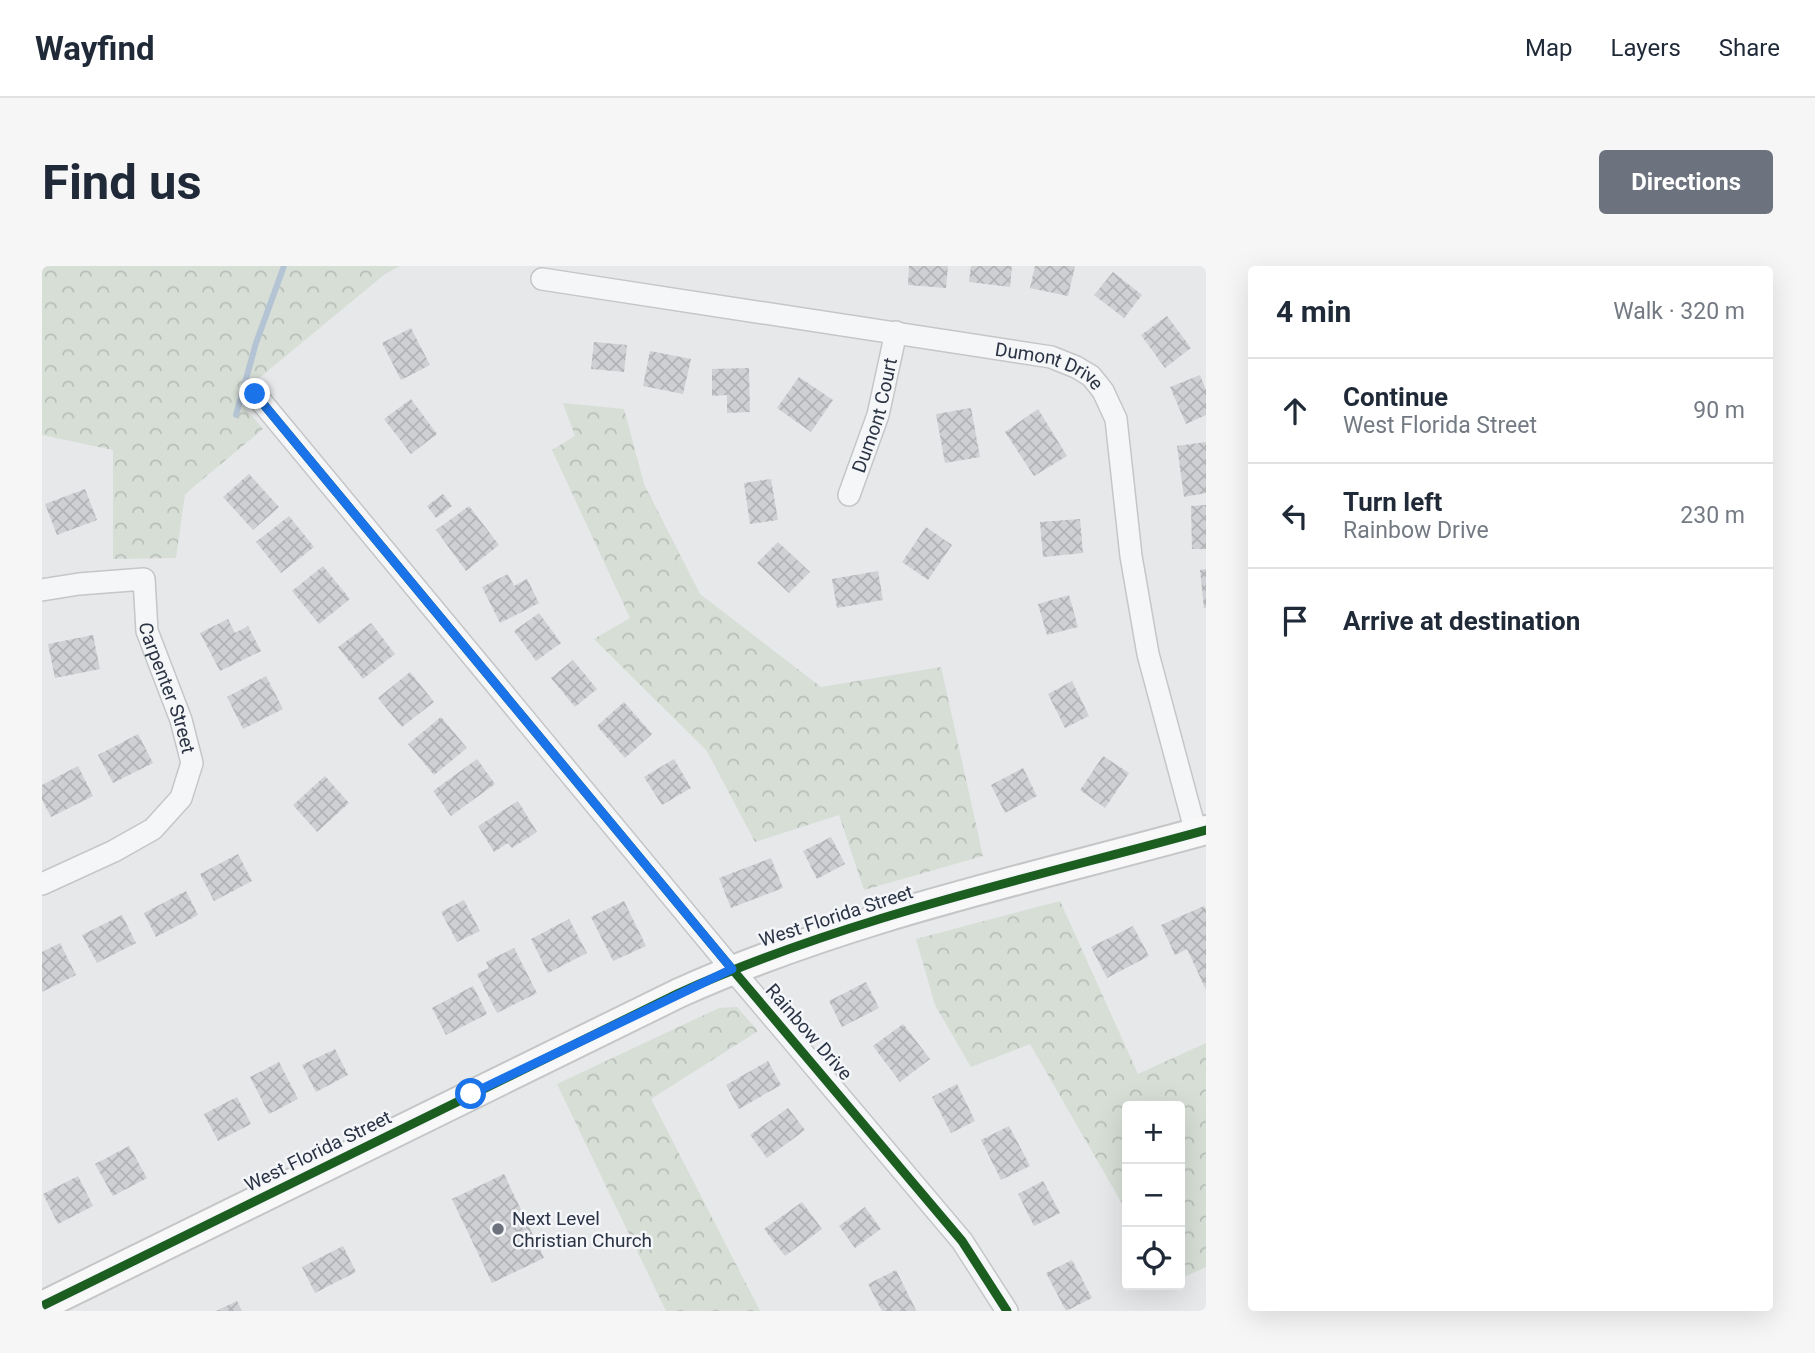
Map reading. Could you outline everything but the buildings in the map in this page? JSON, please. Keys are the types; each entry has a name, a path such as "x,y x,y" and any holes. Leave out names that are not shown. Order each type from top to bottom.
{"main road":[{"name":"West Florida Street","path":"42,1306 557,1052 732,969 876,918 1201,832"}],"street":[{"name":"Dumont Drive","path":"542,279 1051,357 1076,366 1091,376 1103,391 1116,419 1131,556 1148,654 1201,832"},
{"name":"Dumont Court","path":"849,495 878,415 895,332"},
{"name":"Rainbow Drive","path":"255,394 732,969 962,1241 1007,1311"},
{"name":"Carpenter Street","path":"42,590 144,579 147,631 181,720 192,763 181,798 153,829 114,851 42,884"}],"green space":[{"path":"42,266 400,266 385,274 236,397 263,429 185,494 176,558 113,559 113,450 42,435"},
{"path":"563,403 624,409 644,484 700,594 821,687 941,667 983,856 864,890 839,815 755,842 707,751 594,639 630,618 552,450 575,436"},
{"path":"1060,901 1138,1074 1206,1043 1206,1267 1185,1277 1185,1101 1122,1101 1122,1203 1030,1044 971,1067 935,1005 916,939"},
{"path":"737,1007 758,1031 651,1099 760,1311 666,1311 557,1084 719,1008"}],"waterway":[{"path":"236,415 256,343 284,266"}],"cycle path":[{"path":"255,394 732,969 962,1241 1007,1311"},
{"path":"42,1306 679,993 743,966 808,942 939,901 1206,830"}],"place":[{"name":"Next Level Christian Church","path":"498,1229"}],"route":[{"path":"255,394 732,969 471,1094"}]}
